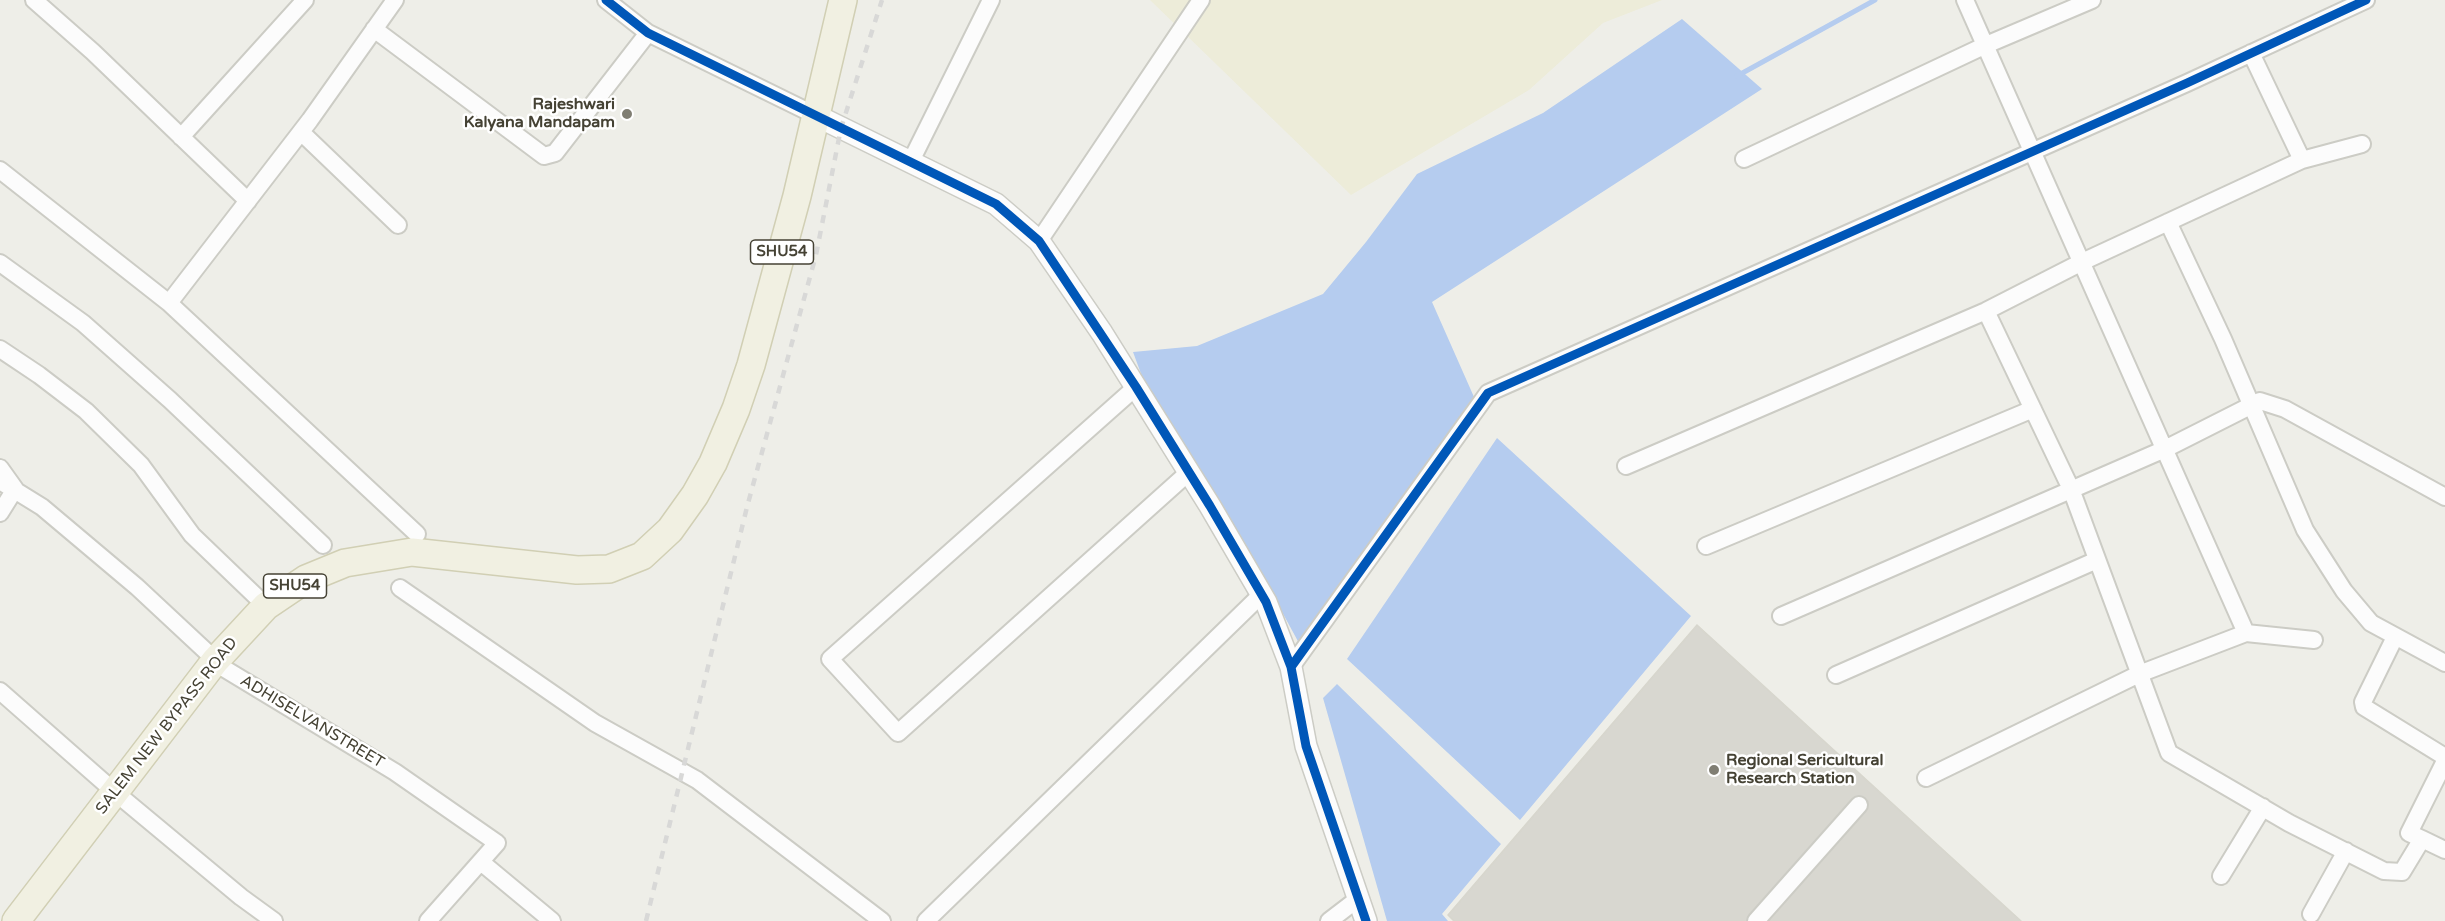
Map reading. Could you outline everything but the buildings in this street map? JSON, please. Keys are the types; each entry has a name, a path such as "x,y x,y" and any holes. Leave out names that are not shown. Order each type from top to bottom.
{"main road":[{"name":"SALEM NEW BYPASS ROAD","path":"29,918 266,606 306,579 345,563 393,554 430,553 577,570 609,569 642,556 670,530 695,495 713,463 736,409 751,365 797,196 814,115 843,0"},
{"path":"220,665 288,606 338,579 361,572 390,567 426,565 579,585 621,580 647,567 671,545 688,520 695,495"}],"street":[{"path":"34,0 93,52 248,201"},
{"path":"169,303 301,132 395,0"},
{"path":"606,0 648,33 996,204 1039,241 1136,387 1262,594 1291,667 1306,746 1366,921"},
{"path":"910,163 991,0"},
{"path":"1039,241 1201,0"},
{"path":"1965,0 2246,633"},
{"path":"1744,159 1986,45 2092,0"},
{"path":"1291,667 1488,393 2366,0"},
{"path":"181,136 299,2"},
{"path":"374,29 544,156 555,153 648,33"},
{"path":"2251,53 2302,160"},
{"path":"301,132 398,225"},
{"path":"1626,466 1986,311 2082,262 2302,160 2362,144"},
{"path":"0,170 169,303 417,534"},
{"path":"2168,222 2252,405 2305,530 2344,591 2371,623 2445,663"},
{"path":"0,264 83,323 170,400 323,544"},
{"path":"1986,311 2071,489 2169,753 2263,807 2384,871 2402,872 2422,839"},
{"path":"0,350 39,375 86,411 141,465 192,535 266,606"},
{"path":"1136,387 830,659 898,733 1189,472"},
{"path":"1781,616 2165,449 2260,401 2285,409 2445,497"},
{"path":"1706,546 2033,410"},
{"path":"0,468 15,489 0,513"},
{"name":"ADHISELVANSTREET","path":"0,481 42,507 137,587 220,665 395,772 497,843 428,921"},
{"path":"1836,675 2097,560"},
{"path":"400,588 595,723 697,780 875,919"},
{"path":"926,921 1262,594"},
{"path":"1926,777 2139,674 2246,633 2314,640"},
{"path":"2395,637 2363,702 2364,707 2445,759 2409,833 2445,850"},
{"path":"0,691 120,796 274,921"},
{"path":"1755,921 1859,805"},
{"path":"2221,876 2263,807"},
{"path":"2311,914 2346,851"},
{"path":"481,862 552,921"},
{"path":"1329,921 1359,898"}],"shaded area":[{"path":"1150,0 1662,0 1603,23 1529,90 1351,195"}],"water":[{"path":"1682,19 1762,89 1432,302 1474,397 1300,645 1244,542 1147,390 1133,352 1197,346 1323,294 1417,174 1543,113"},
{"path":"1497,438 1691,616 1520,820 1347,659"},
{"path":"1337,684 1501,844 1442,914 1448,921 1387,921 1323,698"}],"waterway":[{"path":"1737,76 1875,0"}],"railway":[{"path":"646,921 747,507 816,255 841,128 882,0"}],"cycle path":[{"path":"606,0 648,33 996,204 1039,241 1136,387 1266,602 1291,667 1306,746 1366,921"},
{"path":"1291,667 1488,393 2187,83 2366,0"}],"place":[{"name":"Rajeshwari Kalyana Mandapam","path":"627,114"},
{"name":"Regional Sericultural Research Station","path":"1714,770"}]}
